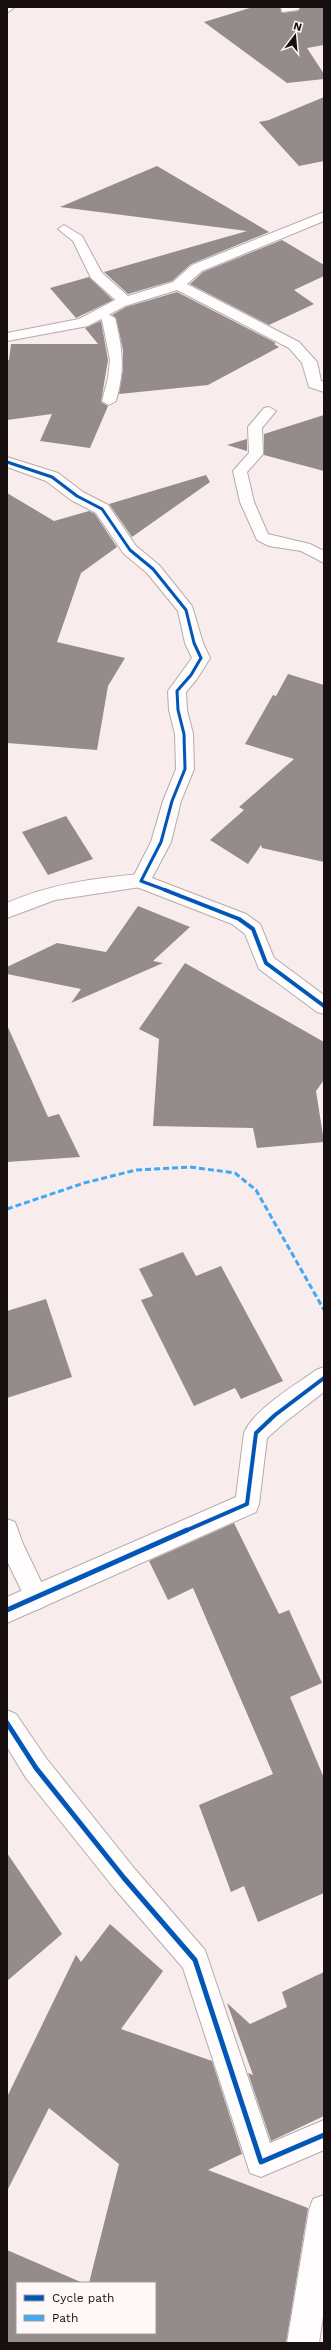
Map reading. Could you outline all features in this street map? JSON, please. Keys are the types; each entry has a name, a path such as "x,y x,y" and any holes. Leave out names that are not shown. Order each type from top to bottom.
{"street":[{"path":"7,337 83,323 125,301 178,285 197,268 324,216"},
{"path":"178,285 294,345 309,362 314,384 324,387"},
{"path":"7,462 52,477 77,496 102,509 130,550 161,578 186,610 194,644 201,658 191,675 177,691 178,710 184,734 185,769 172,801 161,842 141,882 239,919 253,929 266,963 324,1006"},
{"path":"7,1610 247,1504 256,1434 275,1414 324,1378"},
{"path":"7,1723 36,1768 124,1878 195,1960 261,2162 324,2135"},
{"path":"302,2343 324,2210"}],"lane":[{"path":"64,229 78,239 96,275 125,301"},
{"path":"102,314 108,318 118,359 117,377 109,401"},
{"path":"269,411 255,427 256,454 240,471 247,502 262,537 269,541 305,547 324,558"},
{"path":"7,911 24,902 77,887 141,882"},
{"path":"7,1530 12,1547 37,1598"}],"building":[{"path":"253,7 280,7 282,13 298,11 301,7 324,7 324,45 307,48 324,74 324,79 287,83 204,22"},
{"path":"324,97 324,161 299,166 259,122 269,120"},
{"path":"157,166 269,232 191,264 172,281 128,294 104,272 247,231 60,207"},
{"path":"282,240 324,265 324,276 294,290 314,304 269,325 190,284 203,272"},
{"path":"89,277 113,300 76,318 50,288"},
{"path":"177,292 276,343 274,344 279,347 208,385 119,394 123,369 123,350 116,318 112,315 126,307"},
{"path":"101,321 108,360 101,402 108,406 90,448 40,441 52,414 7,420 7,360 9,360 11,344 98,344 85,328"},
{"path":"324,415 324,471 264,455 264,434"},
{"path":"247,439 247,451 227,445"},
{"path":"206,475 210,482 132,537 109,504"},
{"path":"7,493 54,521 89,511 95,514 117,547 81,573 57,642 125,658 108,686 97,750 7,743"},
{"path":"288,674 324,685 324,862 262,848 261,845 248,864 210,840 244,810 239,807 294,759 245,744 273,695 276,696"},
{"path":"66,816 93,859 48,875 22,832"},
{"path":"138,906 190,927 153,961 163,963 71,1003 81,989 7,974 7,967 57,943 106,952"},
{"path":"185,963 324,1042 324,1080 316,1091 324,1142 257,1148 253,1128 153,1126 159,1039 139,1029"},
{"path":"7,1025 48,1117 59,1114 80,1157 7,1162"},
{"path":"183,1252 196,1276 221,1266 283,1381 241,1399 235,1388 194,1406 141,1300 153,1296 139,1269"},
{"path":"46,1299 72,1377 7,1398 7,1311"},
{"path":"234,1523 279,1614 289,1610 322,1683 290,1697 324,1778 324,1893 258,1922 244,1886 231,1892 199,1805 273,1774 193,1588 168,1600 149,1561"},
{"path":"7,1853 62,1934 7,1981"},
{"path":"110,1924 163,1971 121,2029 212,2061 242,2154 208,2170 308,2208 286,2343 7,2343 7,2250 81,2282 16,2282 16,2334 156,2334 156,2282 89,2282 119,2164 49,2108 7,2191 7,2097 76,1955 81,1962"},
{"path":"324,1972 324,2116 271,2141 248,2073 253,2075 227,2003 250,2024 287,2007 282,1992"}],"marked path":[{"path":"7,1209 84,1183 136,1170 163,1167 190,1167 229,1171 240,1175 256,1190 324,1310"}],"cycle path":[{"path":"7,462 52,477 77,496 102,509 130,550 153,569 186,610 194,643 201,658 191,675 177,691 178,710 184,734 185,769 172,801 161,842 141,881 239,919 253,929 266,963 324,1006"},
{"path":"7,1610 247,1504 256,1433 275,1415 324,1378"},
{"path":"7,1723 36,1768 124,1878 195,1960 261,2162 324,2135"}]}
